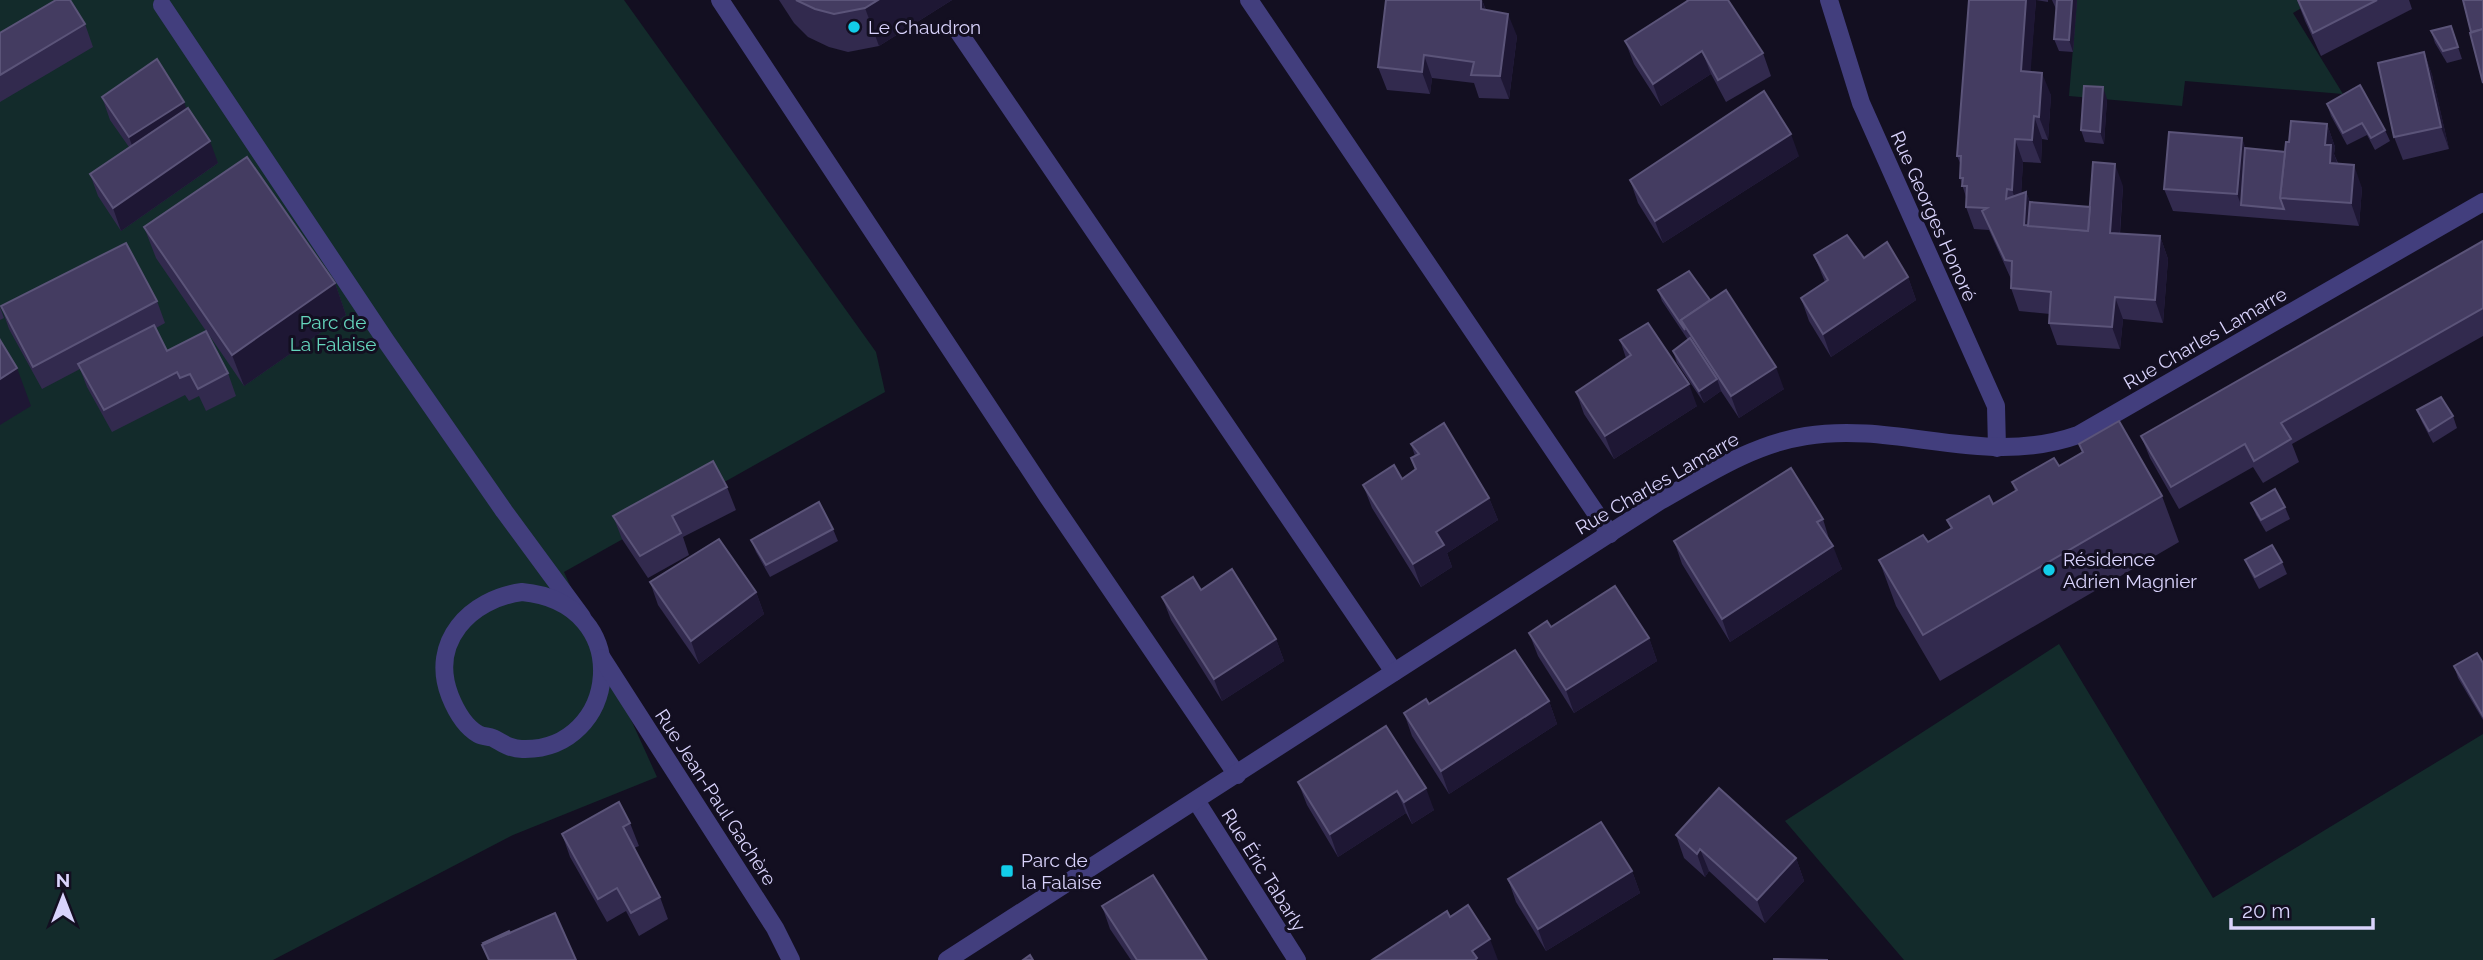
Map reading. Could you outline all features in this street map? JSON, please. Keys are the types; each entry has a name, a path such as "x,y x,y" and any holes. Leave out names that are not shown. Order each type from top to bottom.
{"street":[{"path":"720,0 1048,497 1237,775"},
{"path":"1249,0 1610,534"},
{"name":"Rue Georges Honoré","path":"1829,0 1861,103 1996,406 1997,448"},
{"path":"162,5 386,341 504,511 582,617 595,636 602,657 603,673 596,703 578,727 552,744 523,749 507,747 491,737 480,736 454,710 446,678 446,645 475,609 497,597 522,592 555,598 582,617"},
{"path":"958,31 1394,672"},
{"name":"Rue Charles Lamarre","path":"947,960 1610,534 1744,455 1786,440 1855,433 1997,448 2055,443 2078,436 2483,202"},
{"name":"Rue Jean-Paul Gachère","path":"602,657 775,928 791,960"},
{"name":"Rue Éric Tabarly","path":"1196,802 1297,960"}],"green space":[{"name":"Parc de La Falaise","path":"0,0 624,0 876,352 885,392 564,572 657,777 513,835 273,960 0,960"},
{"path":"2077,0 2315,0 2293,13 2343,94 2185,81 2182,106 2069,96"},
{"path":"2059,644 2213,898 2483,734 2483,960 1904,960 1785,821"}],"building":[{"path":"56,0 70,0 85,24 0,75 0,33"},
{"path":"796,0 878,0 865,8 834,14"},
{"path":"1386,0 1481,0 1481,9 1508,14 1500,76 1471,75 1474,62 1424,55 1422,72 1378,67"},
{"path":"1689,0 1728,0 1763,53 1718,80 1702,51 1653,84 1625,41"},
{"path":"1969,0 2026,0 2021,71 2042,73 2039,117 2034,116 2032,140 2015,139 2012,190 2007,189 2006,199 2026,192 2024,225 2088,231 2093,162 2115,164 2110,233 2160,236 2155,300 2115,297 2112,327 2049,323 2051,292 2011,288 2012,261 2005,260 1982,211 1987,208 1966,207 1967,186 1962,186 1961,156 1957,156"},
{"path":"2057,0 2072,0 2069,40 2054,39"},
{"path":"2298,0 2377,0 2313,33"},
{"path":"2463,0 2483,0 2483,29 2471,32"},
{"path":"2451,26 2458,47 2443,51 2431,31"},
{"path":"2483,29 2483,83 2470,33"},
{"path":"2424,52 2441,127 2394,137 2378,63"},
{"path":"157,59 184,102 129,137 102,97"},
{"path":"2360,85 2385,130 2371,138 2362,123 2343,133 2327,104"},
{"path":"2084,86 2103,87 2100,132 2081,130"},
{"path":"1764,91 1791,134 1655,221 1630,180"},
{"path":"188,108 210,141 113,208 90,174"},
{"path":"2291,121 2327,124 2325,145 2331,145 2330,163 2354,165 2351,203 2280,198"},
{"path":"2169,132 2242,138 2237,194 2164,189"},
{"path":"2245,148 2285,152 2280,198 2284,209 2241,205"},
{"path":"247,157 335,283 232,355 144,227"},
{"path":"2030,202 2090,207 2088,231 2028,226"},
{"path":"1847,235 1864,258 1887,242 1908,277 1823,334 1801,298 1828,280 1814,255"},
{"path":"2483,241 2483,308 2281,423 2291,439 2254,461 2245,444 2171,487 2141,436"},
{"path":"126,243 157,301 33,367 1,306"},
{"path":"1689,271 1710,300 1681,320 1685,330 1658,290"},
{"path":"1726,290 1776,367 1731,396 1681,320"},
{"path":"1648,323 1689,384 1605,436 1576,392 1631,355 1620,340"},
{"path":"154,325 167,351 206,331 228,373 198,389 190,374 180,378 177,372 104,410 78,364"},
{"path":"1690,338 1717,379 1699,391 1673,351"},
{"path":"0,340 17,368 0,379"},
{"path":"2441,397 2453,416 2429,431 2417,410"},
{"path":"2119,421 2162,496 1923,635 1879,560 1923,535 1928,542 1952,528 1947,520 1989,496 1993,504 2017,490 2012,482 2054,458 2059,466 2083,452 2079,444"},
{"path":"1444,423 1489,498 1436,532 1444,545 1413,564 1363,485 1394,465 1402,479 1416,469 1411,458 1419,454 1411,444"},
{"path":"713,461 727,487 672,516 681,533 640,556 613,516"},
{"path":"1791,468 1823,519 1817,522 1833,546 1722,619 1674,541"},
{"path":"2275,489 2285,507 2261,520 2251,503"},
{"path":"819,502 833,529 766,565 751,540"},
{"path":"719,539 756,592 691,641 650,582"},
{"path":"2272,545 2282,562 2255,577 2245,560"},
{"path":"1232,569 1276,639 1214,679 1162,597 1193,577 1201,590"},
{"path":"1615,586 1649,638 1566,690 1529,633 1547,621 1551,627"},
{"path":"1515,650 1549,701 1441,771 1404,713 1426,699 1429,704"},
{"path":"2477,653 2483,663 2483,716 2454,666"},
{"path":"1386,726 1426,788 1404,802 1397,791 1330,834 1298,782"},
{"path":"1719,788 1796,858 1757,900 1700,849 1697,854 1676,835"},
{"path":"619,802 630,823 623,827 660,897 631,913 617,888 598,899 562,834"},
{"path":"1601,822 1632,871 1538,929 1508,879"},
{"path":"1153,875 1207,960 1137,960 1102,906"},
{"path":"1468,905 1490,939 1472,951 1477,958 1475,960 1372,960 1447,911 1450,917"},
{"path":"555,913 576,960 489,960 482,945"},
{"path":"509,931 510,933 483,943"}],"place":[{"name":"Le Chaudron","path":"854,27"},
{"name":"Résidence Adrien Magnier","path":"2049,570"},
{"name":"Parc de la Falaise","path":"1007,871"}]}
